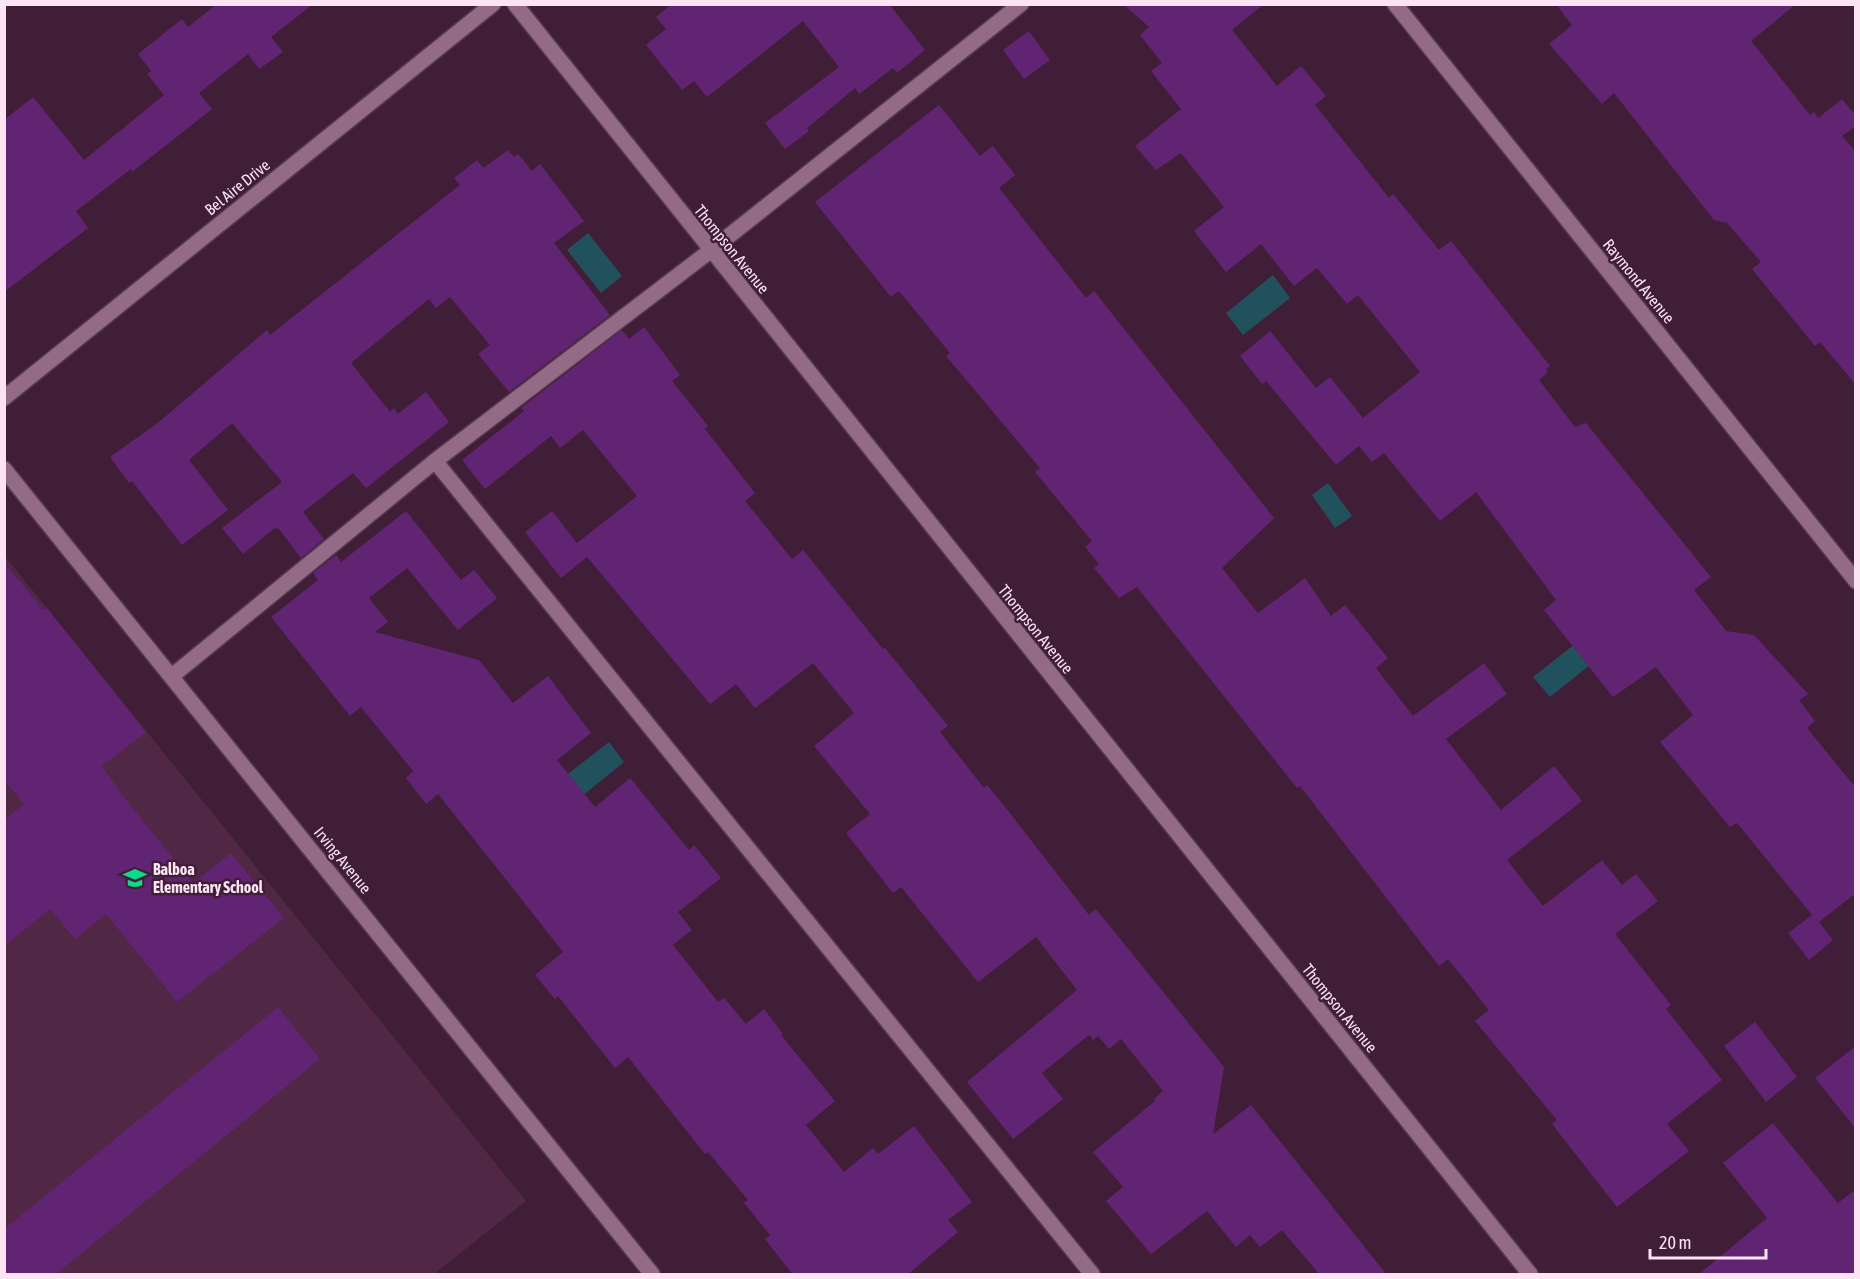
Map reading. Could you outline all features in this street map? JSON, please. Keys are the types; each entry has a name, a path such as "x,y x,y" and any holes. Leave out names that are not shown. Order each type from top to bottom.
{"street":[{"name":"Bel Aire Drive","path":"4,398 493,4"},
{"name":"Thompson Avenue","path":"514,4 1530,1275"},
{"path":"172,676 435,461 710,250 1021,4"},
{"name":"Raymond Avenue","path":"1395,4 1856,580"},
{"path":"435,461 1092,1275"},
{"name":"Irving Avenue","path":"4,469 652,1275"}],"shaded area":[{"name":"Balboa Elementary School","path":"4,555 526,1201 434,1274 5,1274"}],"water":[{"path":"588,233 622,276 601,293 567,250"},
{"path":"1273,275 1290,298 1243,335 1226,313"},
{"path":"1328,483 1352,516 1335,528 1312,495"},
{"path":"1580,640 1596,660 1550,697 1533,677"},
{"path":"609,742 624,762 576,801 560,780"}],"building":[{"path":"217,4 313,4 271,37 283,52 259,69 248,54 199,93 212,109 132,172 131,169 76,211 88,228 4,292 4,120 33,97 84,160 164,95 147,74 151,71 138,54 182,19 188,27"},
{"path":"672,4 889,4 925,50 897,73 893,68 859,94 855,88 807,128 809,131 785,149 765,123 839,67 803,21 707,97 694,81 682,90 646,45 666,29 656,17"},
{"path":"1123,4 1264,4 1232,30 1277,86 1301,66 1326,96 1315,105 1389,198 1393,194 1439,250 1451,241 1550,366 1546,369 1548,372 1539,380 1575,427 1586,423 1711,577 1694,590 1726,631 1754,635 1808,694 1799,700 1815,721 1807,728 1856,788 1856,893 1819,922 1833,940 1809,960 1788,933 1812,915 1737,823 1730,827 1660,742 1693,715 1656,667 1613,697 1544,610 1556,600 1476,492 1440,521 1384,453 1372,462 1359,446 1336,465 1266,381 1262,384 1240,356 1270,331 1316,388 1330,377 1363,418 1420,372 1358,295 1347,304 1317,268 1294,286 1261,244 1226,272 1194,231 1224,207 1181,153 1156,170 1135,146 1181,109 1151,71 1162,63 1140,35 1149,27"},
{"path":"1556,4 1796,4 1751,41 1810,115 1814,112 1818,118 1842,99 1856,116 1856,126 1842,136 1856,152 1856,385 1820,342 1815,346 1752,269 1761,262 1727,223 1714,220 1614,93 1602,104 1549,44 1572,25"},
{"path":"1029,31 1050,60 1024,79 1003,50"},
{"path":"939,105 980,156 993,146 1015,175 999,188 1086,298 1094,291 1274,518 1222,568 1258,613 1305,578 1331,616 1345,605 1388,658 1376,668 1413,716 1484,663 1507,694 1446,739 1501,810 1554,766 1582,801 1507,860 1543,906 1602,860 1622,885 1636,874 1658,901 1615,934 1671,1005 1666,1009 1722,1080 1667,1124 1689,1151 1617,1207 1552,1124 1557,1120 1475,1021 1489,1010 1448,959 1439,966 1300,786 1297,788 1137,587 1119,598 1094,568 1099,564 1085,547 1092,541 1035,472 1040,468 946,356 950,353 899,291 891,297 815,202"},
{"path":"508,150 514,157 518,154 532,171 540,164 584,221 554,243 610,315 509,392 478,354 490,345 450,297 436,308 429,299 351,363 390,412 394,408 398,414 426,392 449,422 366,488 353,473 303,512 324,539 301,558 279,529 275,528 243,554 222,528 282,482 232,423 189,460 228,510 182,545 132,481 129,483 110,457 159,422 267,330 270,335 460,185 454,178 477,160 483,168"},
{"path":"644,327 680,375 672,381 708,426 705,429 755,493 745,501 792,559 803,550 948,726 940,732 984,788 987,785 1089,915 1096,909 1224,1067 1213,1134 1251,1105 1387,1275 1320,1275 1282,1230 1260,1247 1250,1235 1236,1247 1207,1211 1151,1254 1106,1201 1123,1187 1093,1152 1155,1101 1154,1099 1163,1091 1121,1039 1109,1049 1098,1036 1093,1040 1089,1035 1042,1073 1063,1099 1013,1139 967,1082 1077,990 1036,937 978,982 901,887 893,893 846,833 870,814 814,746 854,713 813,663 755,708 736,684 710,704 587,557 561,578 525,532 552,511 577,543 637,496 583,430 560,448 551,436 485,489 462,460 524,411 521,408 622,330 629,339"},
{"path":"406,511 461,580 474,570 497,598 458,630 407,568 369,598 388,622 375,632 479,660 513,703 548,676 591,733 557,760 595,807 630,778 689,850 694,845 721,878 678,912 692,930 673,945 718,1002 724,998 746,1024 764,1009 783,1034 781,1035 835,1101 806,1125 844,1172 873,1148 878,1154 914,1126 972,1202 948,1220 958,1232 907,1275 793,1275 765,1239 770,1235 744,1203 748,1200 708,1152 705,1154 628,1057 615,1068 558,996 555,999 535,975 563,952 508,882 438,794 426,804 406,778 413,771 361,707 350,716 271,617 318,580 313,573 336,555 341,562"},
{"path":"4,563 44,610 47,608 146,732 102,766 124,797 193,883 231,853 284,918 177,1002 106,914 75,939 50,909 4,946 4,820 24,804 4,780"},
{"path":"278,1007 320,1059 55,1275 4,1275 4,1229"},
{"path":"1755,1022 1797,1077 1766,1102 1724,1046"},
{"path":"1856,1046 1856,1129 1815,1078"},
{"path":"1773,1123 1838,1203 1856,1189 1856,1275 1698,1275 1767,1218 1723,1163"}],"place":[{"name":"Balboa Elementary School","path":"135,878"}]}
